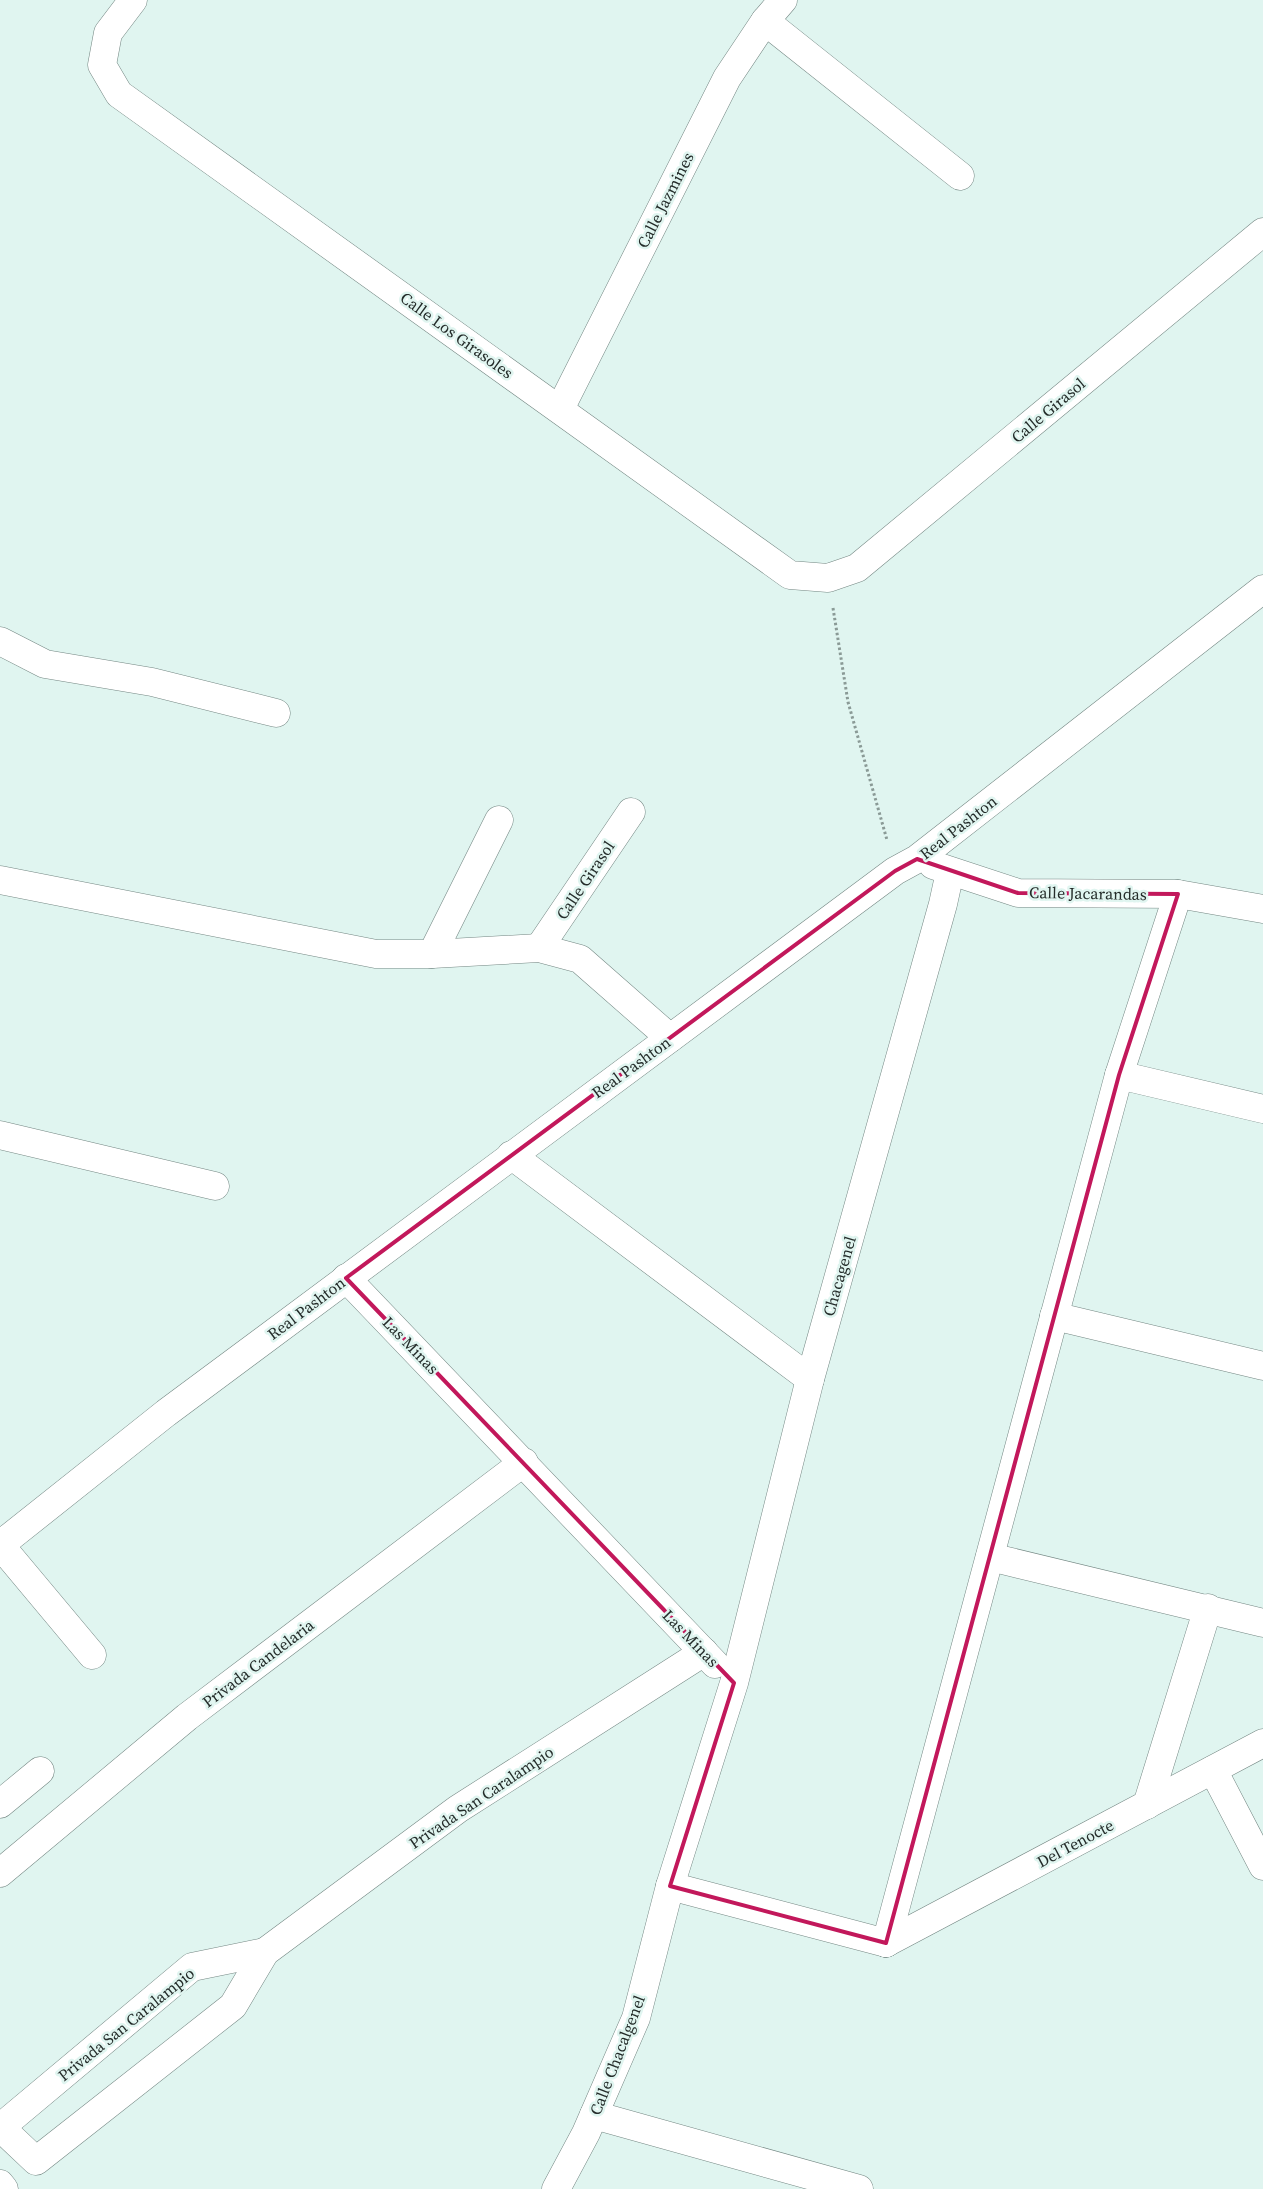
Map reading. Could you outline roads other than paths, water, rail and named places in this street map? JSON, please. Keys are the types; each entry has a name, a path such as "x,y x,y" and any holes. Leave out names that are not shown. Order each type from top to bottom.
{"street":[{"name":"Calle Los Girasoles","path":"133,0 108,34 102,66 119,94 790,575 828,578"},
{"name":"Calle Jazmines","path":"560,409 727,78 765,21 784,0"},
{"path":"765,21 960,176"},
{"name":"Calle Girasol","path":"828,578 857,568 1263,232"},
{"name":"Real Pashton","path":"0,1545 166,1413 511,1155 906,865 1263,588"},
{"path":"0,641 45,664 152,682 276,713"},
{"name":"Calle Girasol","path":"539,948 631,812"},
{"path":"432,954 499,820"},
{"name":"Calle Jacarandas","path":"906,865 950,872 1018,893 1178,894 1263,909"},
{"name":"Chacagenel","path":"734,1683 810,1379 943,904 950,872"},
{"path":"0,880 376,954 432,954 539,948 580,959 670,1038"},
{"path":"734,1683 670,1886 886,1943 1119,1075 1178,894"},
{"path":"1119,1075 1263,1109"},
{"path":"0,1135 215,1186"},
{"path":"511,1155 810,1379"},
{"name":"Las Minas","path":"346,1278 734,1683"},
{"path":"1054,1316 1263,1366"},
{"name":"Privada Candelaria","path":"0,1873 187,1717 524,1462"},
{"path":"0,1545 92,1655"},
{"path":"990,1557 1263,1622"},
{"path":"1147,1805 1208,1608"},
{"name":"Privada San Caralampio","path":"265,1952 192,1967 1,2127 36,2161 233,2006 265,1952 458,1809 704,1652"},
{"name":"Del Tenocte","path":"886,1943 1263,1743"},
{"path":"1213,1770 1263,1866"},
{"path":"0,1804 40,1771"},
{"name":"Calle Chacalgenel","path":"556,2189 594,2115 636,2018 670,1886"},
{"path":"594,2115 859,2189"},
{"path":"0,2184 4,2189"}]}
